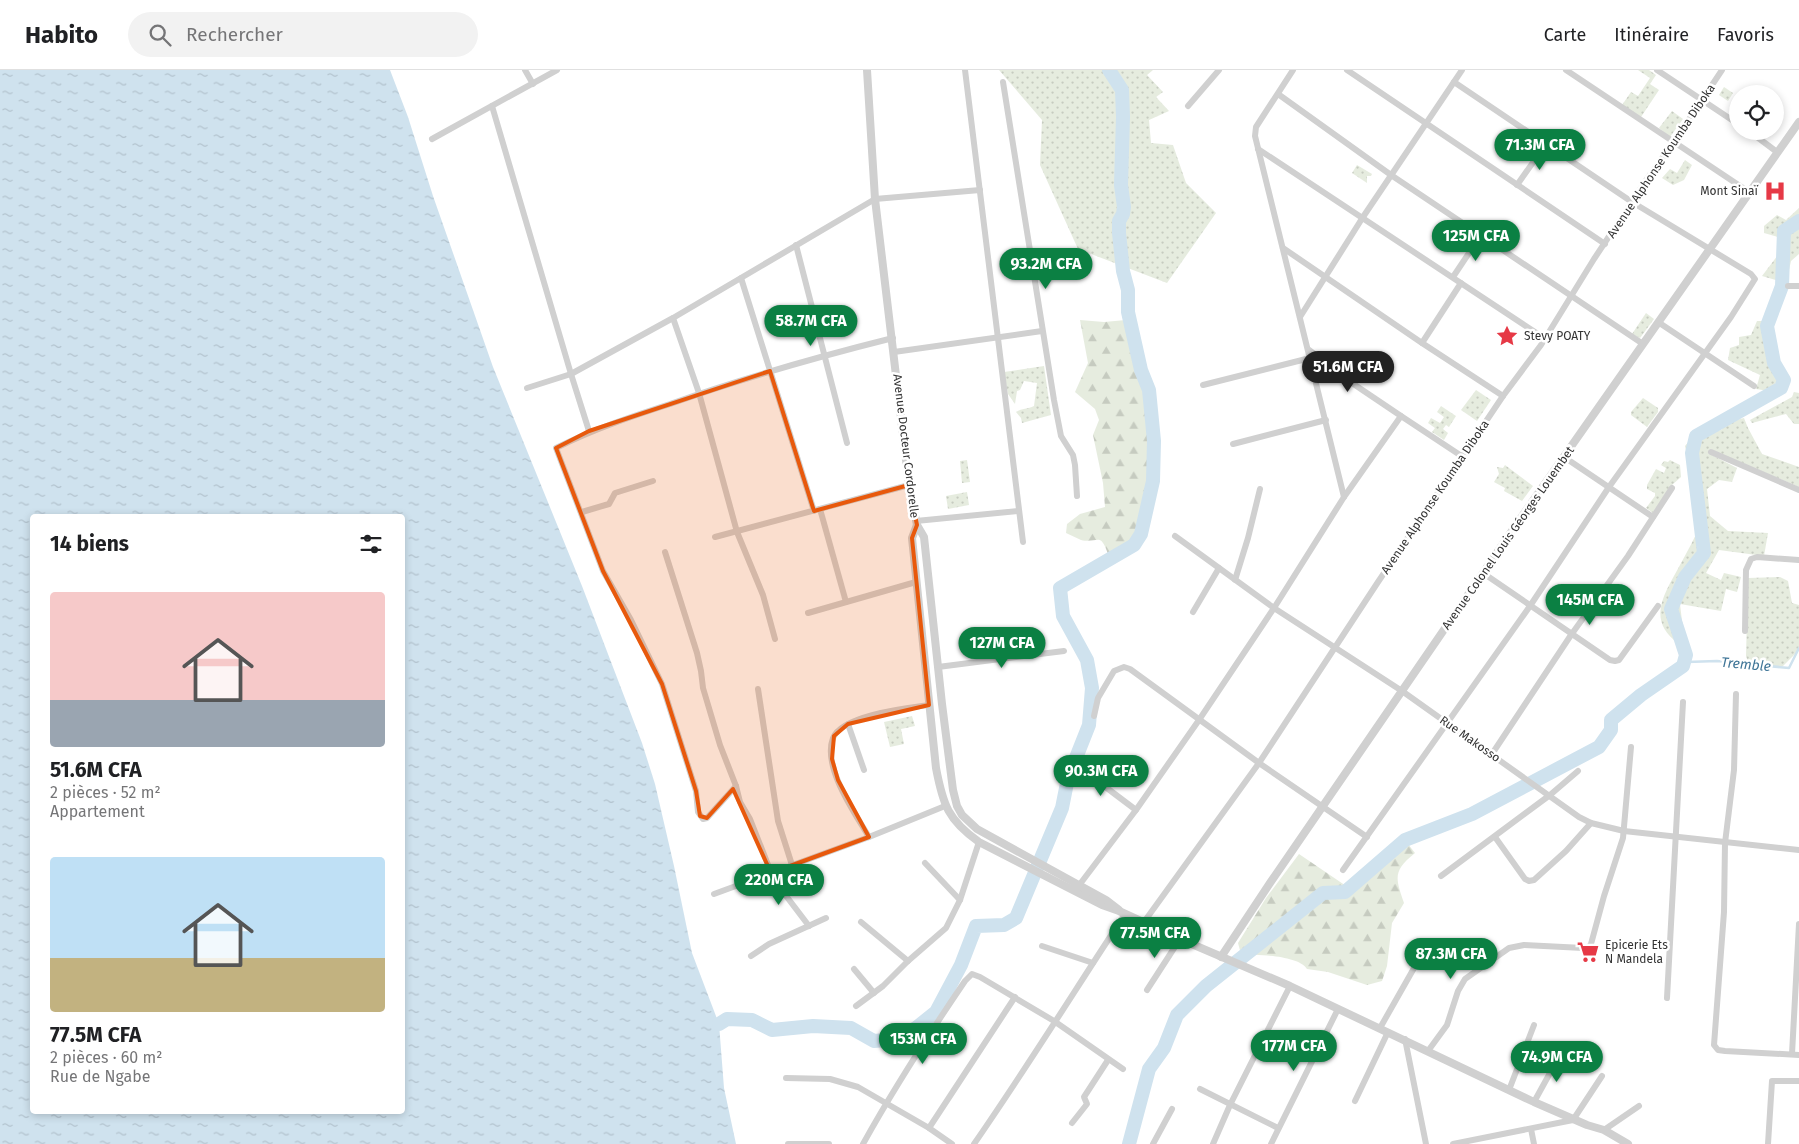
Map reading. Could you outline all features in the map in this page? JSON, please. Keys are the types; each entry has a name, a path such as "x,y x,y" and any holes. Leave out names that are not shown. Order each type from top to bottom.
{"street":[{"path":"525,70 533,84"},
{"path":"432,139 557,70"},
{"name":"Avenue Docteur Cordorelle","path":"867,70 875,199 909,485 916,523 912,538 936,768 945,806 961,827 979,842 1027,868 1040,869"},
{"path":"964,70 1023,542"},
{"path":"1188,106 1219,70"},
{"path":"1293,70 1256,126 1255,136 1344,496"},
{"path":"1347,70 1605,244"},
{"path":"1300,317 1391,174 1462,70"},
{"path":"1566,70 1749,192"},
{"path":"1657,70 1729,118"},
{"name":"Avenue Alphonse Koumba Diboka","path":"1144,922 1259,763 1334,647 1544,338 1649,176 1722,70"},
{"path":"1003,82 1042,331 1061,436 1073,455 1077,496"},
{"path":"1343,870 1530,606 1609,487 1731,317 1755,279 1751,274 1632,202 1454,82"},
{"path":"1278,94 1391,174 1643,344"},
{"path":"492,106 589,431"},
{"name":"Avenue Colonel Louis Géorges Louembet","path":"1224,958 1322,806 1799,122"},
{"path":"1760,140 1777,152"},
{"path":"1517,185 1546,144"},
{"path":"1258,148 1544,338"},
{"path":"527,388 571,374 673,318 875,199 980,190"},
{"path":"1453,277 1481,235"},
{"path":"796,245 847,444"},
{"path":"1283,248 1503,396"},
{"path":"742,278 770,371 846,602"},
{"path":"1422,343 1461,283"},
{"path":"1788,286 1799,286"},
{"path":"673,318 699,393 737,532 763,595 775,639"},
{"path":"1658,322 1754,386"},
{"path":"894,352 1042,331"},
{"path":"736,786 707,818 703,819 700,816 696,791 662,684 632,620 603,571 556,448 589,431 699,393 824,355 892,338"},
{"path":"1308,350 1352,383 1463,457"},
{"path":"1203,385 1310,358"},
{"path":"1074,892 1136,810 1199,720 1274,608 1344,496 1401,416"},
{"path":"1233,444 1326,420"},
{"path":"1711,452 1799,490"},
{"path":"1564,457 1653,517"},
{"path":"582,512 609,504 614,493 652,481"},
{"path":"715,537 909,485"},
{"path":"1492,754 1571,635 1628,556 1672,488"},
{"path":"1235,580 1260,489"},
{"path":"1019,511 916,523 924,537 950,767 957,806 962,814 977,829 1031,860 1040,869 1074,892 1102,906 1122,912 1180,940 1290,986 1573,1120 1604,1130 1628,1144"},
{"name":"Rue Makosso","path":"1175,536 1274,608 1402,691 1590,823 1624,831 1799,850"},
{"path":"665,552 697,653 703,688 720,745 736,786 740,802 750,819 771,873 781,891 809,926"},
{"path":"1745,631 1746,570 1751,559 1799,560"},
{"path":"1193,612 1220,568"},
{"path":"1483,573 1571,635 1610,660 1615,661 1619,660 1658,606"},
{"path":"808,614 916,582"},
{"path":"938,667 1064,651"},
{"path":"1094,716 1098,698 1114,670 1124,667 1136,673 1259,763 1367,837"},
{"path":"758,689 778,821 792,865"},
{"path":"1736,694 1734,770 1725,843 1724,912 1713,1037 1714,1048 1725,1051 1796,1054 1799,924"},
{"path":"1666,998 1683,702"},
{"path":"869,837 846,797 834,770 832,746 834,736 848,724 900,709 929,705"},
{"path":"848,724 864,770"},
{"path":"1428,1051 1447,1025 1458,991 1465,979 1509,948 1524,944 1588,948 1591,944 1604,896 1622,844 1631,747"},
{"path":"1079,767 1136,810"},
{"path":"1441,876 1550,796 1578,771"},
{"path":"714,894 869,837 945,806"},
{"path":"1495,837 1525,879 1529,881 1534,880 1566,851 1590,823"},
{"path":"856,1006 883,986 946,928 960,900 979,842"},
{"path":"925,863 960,900"},
{"path":"1040,869 1079,885 1106,900 1122,912"},
{"path":"974,1144 1093,962 1122,912"},
{"path":"751,956 769,944 826,918"},
{"path":"861,922 908,961"},
{"path":"1147,990 1180,940"},
{"path":"1042,946 1093,962"},
{"path":"1380,1028 1422,954"},
{"path":"854,969 874,993"},
{"path":"863,1144 886,1103 968,976 972,974 1054,1021 1123,1069"},
{"path":"1213,1144 1230,1105 1290,986"},
{"path":"929,1128 1015,997"},
{"path":"1271,1144 1338,1009"},
{"path":"1509,1090 1534,1025"},
{"path":"1355,1101 1388,1032"},
{"path":"1405,1040 1426,1144"},
{"path":"1534,1102 1561,1053"},
{"path":"1072,1123 1087,1104 1084,1097 1108,1060"},
{"path":"1453,1144 1573,1120 1602,1076"},
{"path":"786,1078 830,1080 858,1087 929,1128 952,1144"},
{"path":"1768,1144 1770,1085 1772,1081 1799,1081"},
{"path":"1200,1089 1278,1128"},
{"path":"1604,1130 1639,1106"},
{"path":"1153,1144 1172,1109"},
{"path":"1531,1129 1534,1144"},
{"path":"788,1144 829,1144"}],"highlighted area":[{"path":"770,371 814,511 909,485 917,525 912,538 929,705 848,724 834,736 832,759 838,780 869,837 771,873 733,789 707,818 700,816 696,791 662,684 603,571 556,448 589,431"}],"green space":[{"path":"999,70 1153,70 1147,75 1163,92 1156,97 1169,111 1149,120 1151,143 1173,145 1186,183 1216,213 1167,283 1078,249 1040,165 1042,120"},
{"path":"1638,70 1649,70 1656,75 1650,84 1659,90 1641,117 1622,105 1631,92 1638,96 1650,78"},
{"path":"1724,87 1729,90 1728,101 1719,95"},
{"path":"1672,111 1683,119 1670,137 1659,128"},
{"path":"1685,160 1692,165 1684,180 1673,185 1662,178 1670,169 1677,173"},
{"path":"1357,165 1372,174 1367,176 1367,183 1352,173"},
{"path":"1799,208 1799,254 1791,261 1786,283 1762,276 1781,251 1778,237 1764,233 1764,226 1777,215 1786,220"},
{"path":"1646,313 1654,319 1640,338 1632,334"},
{"path":"1080,320 1104,322 1126,320 1148,411 1151,466 1139,527 1136,537 1116,553 1108,554 1103,543 1098,540 1081,540 1066,533 1067,524 1080,514 1105,507 1103,483 1093,435 1099,420 1095,409 1075,392 1088,363"},
{"path":"1757,321 1763,321 1767,351 1780,378 1769,391 1756,389 1760,375 1728,360 1730,348 1739,345 1739,337 1751,335"},
{"path":"1044,366 1051,415 1022,423 1021,418 1016,412 1034,406 1037,383 1024,381 1020,390 1017,391 1015,404 1008,394 1004,372"},
{"path":"1476,390 1491,400 1477,421 1461,410"},
{"path":"1794,392 1799,393 1799,424 1794,424 1786,414 1752,423 1750,420 1792,397"},
{"path":"1643,398 1658,408 1658,412 1647,427 1631,415 1631,412"},
{"path":"1441,406 1456,416 1449,427 1446,425 1443,429 1448,433 1444,440 1432,432 1435,428 1428,423 1431,418 1440,423 1444,417 1437,412"},
{"path":"1744,418 1762,454 1799,467 1799,487 1710,449 1708,453 1737,468 1732,482 1719,480 1707,489 1710,516 1728,531 1768,533 1764,556 1719,550 1706,573 1721,580 1724,573 1741,577 1737,592 1726,589 1721,611 1680,604 1684,638 1679,644 1669,635 1660,616 1664,596 1701,523 1691,501 1690,467 1685,446 1695,434 1721,430 1729,422"},
{"path":"967,460 970,482 962,483 960,461"},
{"path":"1670,460 1680,465 1681,477 1672,485 1653,513 1646,508 1655,496 1655,493 1647,489 1647,485 1656,469 1664,473 1666,468 1661,465 1664,461 1668,462"},
{"path":"1505,465 1533,486 1522,501 1504,491 1505,488 1494,482 1499,474 1497,467 1503,468"},
{"path":"967,492 969,505 948,509 946,496"},
{"path":"1780,577 1788,581 1792,603 1799,605 1799,650 1783,666 1750,668 1746,656 1748,578"},
{"path":"912,716 915,726 901,729 904,744 890,747 884,722"},
{"path":"1408,844 1415,853 1399,870 1399,887 1404,903 1392,923 1387,966 1382,981 1367,985 1328,972 1307,969 1302,964 1286,958 1241,954 1238,943 1266,898 1299,854 1352,890 1381,862"}],"water":[{"path":"0,70 390,70 408,117 433,196 493,367 582,586 642,743 655,784 692,953 719,1024 724,1088 736,1144 0,1144"}],"waterway":[{"path":"719,1024 727,1019 752,1020 772,1030 813,1026 851,1028 874,1041 896,1039 916,1028 936,1012 961,965 976,926 1004,925 1016,918 1062,808 1068,778 1089,725 1092,688 1087,660 1063,616 1060,588 1134,545 1141,534 1153,481 1154,441 1149,390 1141,370 1128,312 1128,290 1123,271 1119,233 1119,221 1124,207 1121,185 1122,90 1109,70"},
{"path":"1129,1144 1149,1069 1164,1048 1177,1015 1206,986 1323,893 1345,892 1405,840 1472,814 1599,747 1611,730 1611,720 1641,695 1683,666 1686,655 1671,609 1685,577 1704,553 1692,453 1696,436 1781,388 1784,380 1774,363 1767,326 1782,286 1784,231 1799,221"},
{"name":"Tremble","path":"1683,666 1687,662 1717,661 1789,668 1799,648"}],"place":[{"name":"Mont Sinaï","path":"1775,191"},
{"name":"Stevy POATY","path":"1507,336"},
{"name":"Epicerie Ets N Mandela","path":"1588,952"}]}
